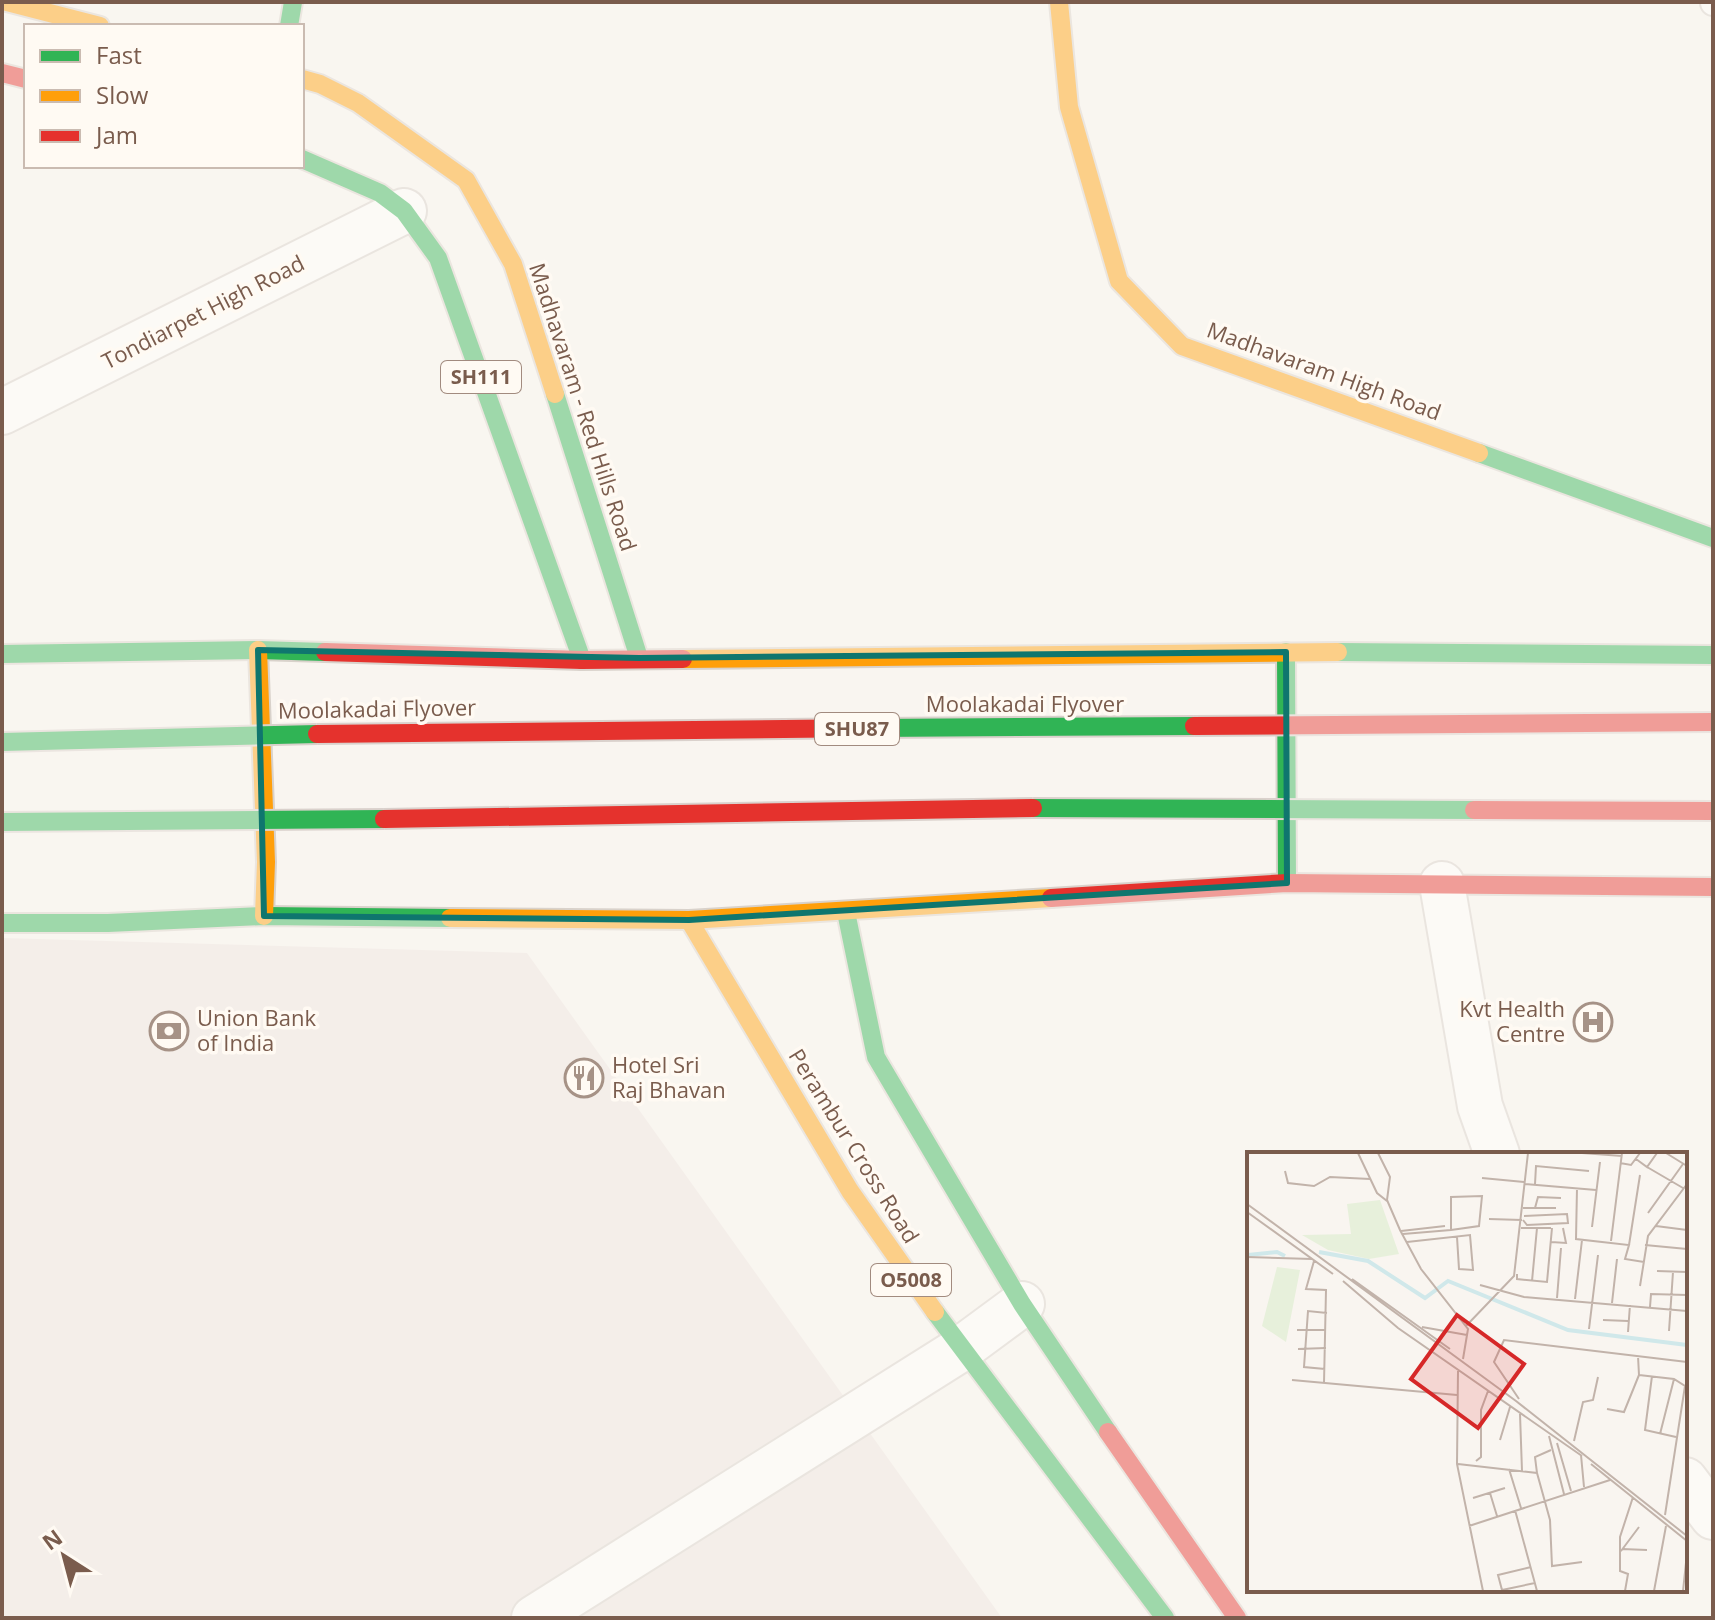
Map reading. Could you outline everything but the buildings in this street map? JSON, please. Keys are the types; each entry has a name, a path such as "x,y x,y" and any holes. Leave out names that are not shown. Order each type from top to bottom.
{"main road":[{"path":"7,2 92,24"},
{"path":"289,24 293,2"},
{"name":"Madhavaram High Road","path":"1059,2 1069,107 1119,281 1182,346 1713,538"},
{"path":"2,73 24,78"},
{"name":"Madhavaram - Red Hills Road","path":"304,80 358,103 466,180 513,264 639,658"},
{"name":"SH111","path":"304,160 380,193 404,211 438,258 582,660"},
{"path":"258,650 266,862 264,916"},
{"path":"2,654 258,650 582,660 1286,652 1713,655"},
{"path":"1286,652 1287,883"},
{"name":"Moolakadai Flyover","path":"2,742 393,732 1713,722"},
{"path":"2,822 580,817 943,808 1713,811"},
{"path":"2,923 108,923 264,916 689,920 1287,883 1713,887"},
{"path":"846,912 876,1057 1022,1304 1163,1515 1237,1618"},
{"name":"Perambur Cross Road","path":"689,920 850,1191 961,1349 1165,1618"}],"street":[{"name":"Tondiarpet High Road","path":"2,412 404,211"},
{"path":"1442,884 1480,1106 1496,1152"},
{"path":"534,1618 961,1349 1022,1304"},
{"path":"1687,1483 1713,1517"}],"highlighted area":[{"path":"258,650 639,658 1286,652 1287,883 689,920 264,916"}],"shaded area":[{"path":"2,938 527,953 1002,1618 2,1618"}],"traffic: fast":[{"path":"289,24 293,2"},
{"path":"304,160 380,193 404,211 438,258 582,660"},
{"path":"555,394 639,658"},
{"path":"1479,453 1713,538"},
{"path":"2,654 258,650 325,652"},
{"path":"1286,652 1287,883"},
{"path":"1338,652 1713,655"},
{"path":"873,728 1194,726"},
{"path":"2,742 317,734"},
{"path":"1033,808 1474,810"},
{"path":"2,822 384,819"},
{"path":"846,912 876,1057 1022,1304 1108,1432"},
{"path":"2,923 108,923 264,916 450,918"},
{"path":"935,1312 1165,1618"}],"traffic: slow":[{"path":"7,2 92,24"},
{"path":"1059,2 1069,107 1119,281 1182,346 1479,453"},
{"path":"304,80 358,103 466,180 513,264 555,394"},
{"path":"258,650 266,862 264,916"},
{"path":"683,659 1338,652"},
{"path":"450,918 689,920 1051,898"},
{"path":"689,920 850,1191 935,1312"}],"traffic: jam":[{"path":"2,73 24,78"},
{"path":"325,652 582,660 683,659"},
{"path":"1194,726 1713,722"},
{"path":"317,734 873,728"},
{"path":"384,819 1033,808"},
{"path":"1474,810 1713,811"},
{"path":"1051,898 1287,883 1713,887"},
{"path":"1108,1432 1237,1618"}],"place":[{"name":"Kvt Health Centre","path":"1593,1022"},
{"name":"Union Bank of India","path":"169,1031"},
{"name":"Hotel Sri Raj Bhavan","path":"584,1078"}]}
